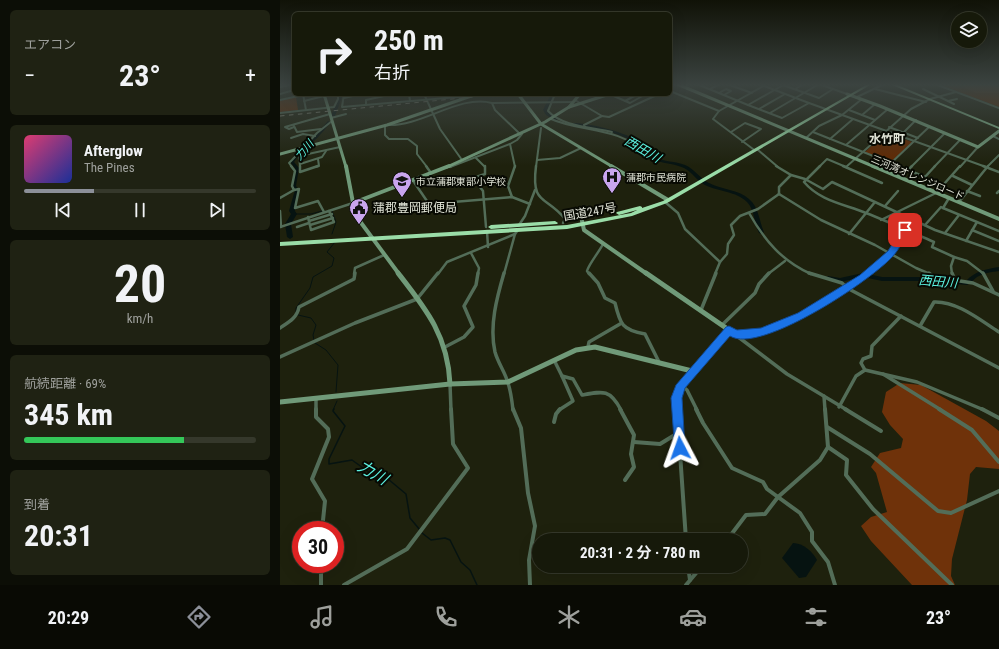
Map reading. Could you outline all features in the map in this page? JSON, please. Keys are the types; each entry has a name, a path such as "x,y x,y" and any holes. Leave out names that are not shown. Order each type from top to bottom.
{"highway":[{"name":"国道247号","path":"280,240 487,229 517,230 582,223 632,214 666,200 755,150 819,111"},
{"name":"国道247号","path":"517,230 563,223 582,223"},
{"name":"国道247号","path":"280,244 371,236"}],"main road":[{"path":"958,111 999,128"}],"street":[{"path":"280,113 295,111"},
{"path":"329,111 348,174 353,203 359,220 436,326 445,347 451,371 450,384 453,444 468,468 407,549 344,585"},
{"path":"280,154 386,125 426,111"},
{"path":"431,111 451,147 462,160"},
{"path":"386,125 402,124 447,111"},
{"path":"497,111 522,133"},
{"path":"530,111 541,126 581,148 666,200 678,213 684,229 696,241 712,253 720,262"},
{"path":"548,111 552,118 562,124 599,130 637,145 644,153"},
{"path":"448,168 462,160 541,126 562,111"},
{"path":"594,111 602,116"},
{"path":"584,125 602,116 613,116 623,111"},
{"path":"719,111 713,119 742,142 791,175 805,179 823,189 832,182 925,225 999,252"},
{"name":"三河湾オレンジロード","path":"740,111 999,219"},
{"path":"765,111 782,118 794,111"},
{"path":"833,111 999,172"},
{"path":"806,138 819,126 847,111"},
{"path":"852,111 875,120"},
{"path":"862,115 866,111"},
{"path":"846,145 885,111"},
{"path":"895,111 904,114 944,134 978,147"},
{"path":"846,167 904,114 909,111"},
{"path":"320,129 297,132 294,126 346,114"},
{"path":"324,211 318,201 295,208 298,201 295,189 292,186 295,171 289,163 316,136 320,129 331,118"},
{"path":"552,118 612,132"},
{"path":"830,139 853,119"},
{"path":"904,132 916,120"},
{"path":"731,132 745,123 761,129 742,142"},
{"path":"386,125 385,135 389,139 408,139 417,146 417,154 432,174"},
{"path":"530,585 530,560 535,526 528,493 521,428 514,415 508,382 500,367 495,350 494,320 497,296 517,230 535,190 534,183 541,126"},
{"path":"890,127 918,138"},
{"path":"891,163 929,127"},
{"name":"三河湾オレンジロード","path":"787,130 832,149"},
{"path":"881,220 936,193 978,147 999,131"},
{"path":"813,132 925,177 960,140"},
{"path":"280,211 280,227 414,182 476,158 510,144 517,140 522,133"},
{"path":"291,138 303,134 316,136"},
{"path":"908,170 944,134"},
{"path":"993,136 999,139"},
{"path":"510,144 514,167 508,186 512,197"},
{"path":"305,147 310,153"},
{"path":"318,159 319,166 300,172 299,156 323,150 326,151 340,148"},
{"path":"537,160 560,158 581,148"},
{"path":"300,164 324,156 326,151"},
{"path":"959,202 986,168 999,155"},
{"path":"476,158 485,166 485,174 473,178 483,190 488,247"},
{"path":"805,179 828,159 882,183"},
{"path":"780,194 779,187 791,175"},
{"path":"953,176 972,185"},
{"path":"805,179 804,182 811,190 840,206 865,213 934,242 932,247 961,259 985,274 993,291"},
{"path":"414,182 429,204 512,197 530,204"},
{"path":"280,198 295,189"},
{"path":"535,190 550,208 562,215 565,219 563,223"},
{"path":"885,206 898,191"},
{"path":"967,191 980,196"},
{"path":"701,310 720,262 728,254 728,244 734,235 731,225 740,216 757,210 780,194"},
{"path":"780,194 822,220 891,253 916,268 927,271 934,277 973,283 993,291 999,296"},
{"path":"925,225 941,207 943,208 949,198"},
{"path":"849,234 875,202"},
{"path":"943,208 999,232"},
{"path":"308,217 311,230 334,222 330,210"},
{"path":"749,213 758,230 769,245 785,261 800,270 842,283 847,288 999,368"},
{"path":"945,233 959,215"},
{"path":"297,227 332,216"},
{"path":"735,334 761,333 802,315 847,288 864,277 891,253 913,219"},
{"path":"966,241 977,222"},
{"path":"582,223 584,230 603,244 722,324 787,374 824,396 839,407 881,431"},
{"path":"280,357 355,323 417,299 447,262 488,247 517,230"},
{"path":"972,230 999,241"},
{"path":"603,244 587,271 598,283 605,298 615,303 620,324 629,332 645,334 659,362"},
{"path":"445,347 464,337 473,327 464,306 476,285 479,268 471,253"},
{"path":"280,328 297,314 299,307 354,279 355,268 384,255"},
{"path":"954,257 951,263 951,271 955,280"},
{"path":"722,324 755,293 759,284 769,273 785,261"},
{"path":"920,326 934,302 938,301 950,304 999,332"},
{"path":"865,370 861,364 863,359 871,356 872,346 901,316"},
{"path":"588,347 589,342 620,324"},
{"path":"685,533 676,398 681,385 729,330"},
{"path":"280,402 450,384 508,382 554,360 588,347 604,348 692,371"},
{"path":"554,360 573,401 559,408 554,415 554,422"},
{"path":"839,407 856,376 861,371 865,370 918,383 999,418"},
{"path":"882,373 972,430 999,462"},
{"path":"562,376 573,379 582,395 602,391 610,395 616,401 634,435 631,454 634,467 625,480"},
{"path":"681,385 687,390 703,423 732,468 763,482 767,489 800,513 812,532 812,541 828,562 835,585"},
{"path":"732,533 746,514 765,514 778,497 820,460 828,447 824,396"},
{"path":"316,398 316,417 328,429 329,437 312,479 325,501 323,521"},
{"path":"827,427 870,454 938,512 951,513 999,491"},
{"path":"634,442 660,444 678,433"},
{"path":"828,447 847,460 846,474 873,509 904,536 952,585"},
{"path":"321,573 321,585"},
{"path":"689,573 690,580"},
{"path":"686,585 696,573"}],"shaded area":[{"path":"886,132 912,142 891,162 865,152"},
{"path":"900,383 921,385 986,421 999,431 999,469 976,467 970,474 967,500 952,559 951,576 955,585 912,585 871,541 861,526 871,517 887,512 876,473 871,467 880,453 901,448 903,439 890,425 882,412 886,392"},
{"path":"793,543 797,543 807,548 817,560 806,577 799,578 782,558"}],"waterway":[{"name":"力川","path":"333,116 335,111"},
{"name":"西田川","path":"546,111 556,120"},
{"name":"力川","path":"303,148 314,139 329,122"},
{"name":"西田川","path":"571,124 597,128 624,136 638,143 653,158 683,166 707,184 739,194 752,204 761,232"},
{"name":"力川","path":"290,237 288,224 294,214 292,211 297,190 294,186 297,168 292,162 297,155"},
{"name":"力川","path":"294,214 311,214 322,211"},
{"name":"力川","path":"332,211 336,222 332,234"},
{"name":"力川","path":"296,313 296,308 310,288 313,277 332,266 334,258 327,252 335,242"},
{"name":"西田川","path":"828,278 840,280 863,275 882,279 924,279 967,283 974,276 989,270 999,269"},
{"name":"力川","path":"298,315 311,318 316,325 313,335 314,340"},
{"name":"力川","path":"315,343 326,350 338,365 336,392"},
{"name":"力川","path":"333,410 337,401"},
{"name":"力川","path":"334,409 333,411 345,426 329,459 329,464 352,460 370,473 382,474 406,494 410,518 420,530"},
{"name":"力川","path":"422,533 431,540 445,538 450,540 461,562 470,570 477,585"}],"railway":[{"path":"280,116 328,111"}],"place":[{"name":"蒲郡市民病院","path":"612,194"},
{"name":"市立蒲郡東部小学校","path":"402,198"},
{"name":"蒲郡豊岡郵便局","path":"359,225"}],"district":[{"name":"水竹町","path":"887,139"}],"route":[{"path":"680,448 676,398 681,385 729,330 735,334 761,333 802,315 863,278 891,253 905,230"}]}
